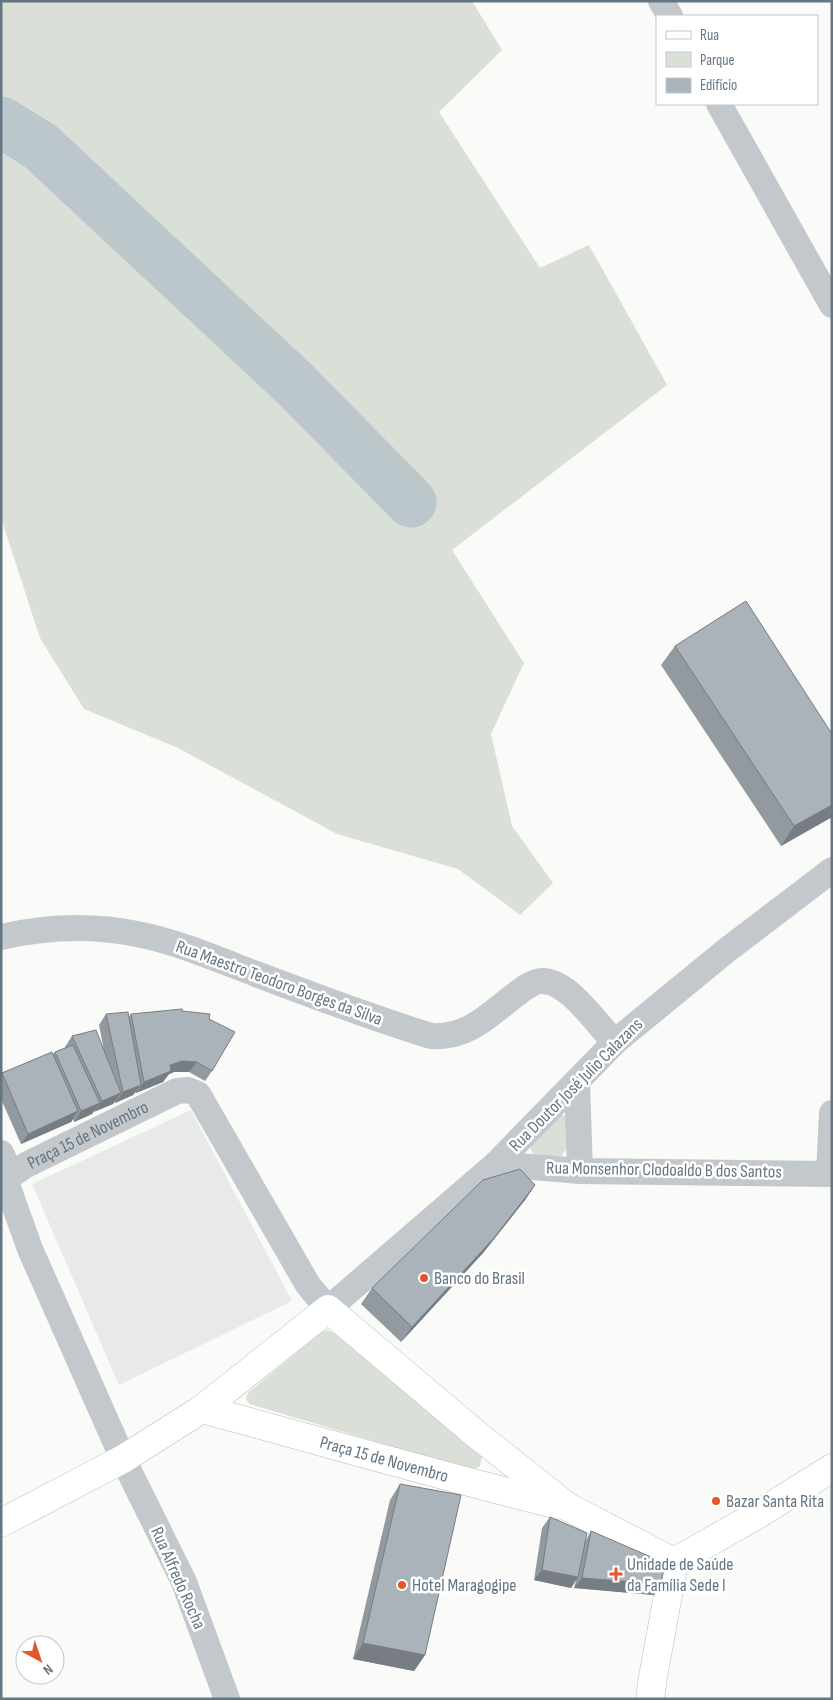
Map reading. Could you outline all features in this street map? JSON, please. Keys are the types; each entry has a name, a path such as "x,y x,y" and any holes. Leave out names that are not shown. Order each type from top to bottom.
{"street":[{"path":"662,1 669,15"},
{"path":"721,105 832,305"},
{"name":"Rua Doutor José Julio Calazans","path":"328,1309 496,1164 616,1041 727,950 832,870"},
{"name":"Rua Maestro Teodoro Borges da Silva","path":"1,937 57,929 83,928 137,934 180,946 319,998 431,1036 451,1036 463,1032 479,1023 526,987 540,981 554,983 566,990 616,1041"},
{"path":"577,1082 580,1171"},
{"name":"Praça 15 de Novembro","path":"3,1181 35,1160 177,1091 188,1090 198,1094 308,1285 328,1309 476,1434 568,1507 674,1562"},
{"path":"830,1174 832,1113"},
{"path":"1,1153 4,1159 3,1181 30,1249 123,1459"},
{"name":"Rua Monsenhor Clodoaldo B dos Santos","path":"496,1164 580,1171 830,1174"},
{"path":"1,1523 123,1459 202,1409 328,1309"},
{"name":"Praça 15 de Novembro","path":"202,1409 452,1478 568,1507"},
{"name":"Rua Alfredo Rocha","path":"123,1459 184,1582 227,1699"},
{"path":"650,1699 674,1562 756,1515 832,1468"}],"shaded area":[{"path":"191,1110 292,1301 119,1385 32,1184"}],"green space":[{"path":"1,1 472,1 502,50 439,112 540,268 589,245 667,385 452,550 524,663 491,734 512,826 553,883 520,915 458,869 337,834 178,748 84,709 40,638 1,518"},
{"path":"559,1114 567,1116 567,1148 560,1158 534,1156 529,1146"},
{"path":"327,1330 334,1333 482,1456 480,1466 472,1470 249,1404 246,1399 248,1393 320,1333"}],"building":[{"path":"746,601 832,734 832,805 794,826 675,646"},
{"path":"182,1009 182,1011 210,1014 209,1019 235,1032 212,1071 197,1062 182,1061 170,1065 171,1071 144,1082 131,1014"},
{"path":"128,1012 141,1085 123,1092 106,1014"},
{"path":"96,1030 121,1093 102,1101 72,1036"},
{"path":"73,1045 100,1103 81,1111 55,1052"},
{"path":"52,1052 78,1111 28,1134 2,1073"},
{"name":"Banco do Brasil","path":"520,1169 535,1185 494,1238 412,1327 372,1288 483,1180"},
{"name":"Hotel Maragogipe","path":"400,1484 461,1495 425,1655 363,1643"},
{"path":"550,1517 587,1533 578,1577 542,1570"},
{"path":"591,1531 665,1563 661,1584 582,1578"}],"waterway":[{"path":"1,122 40,146 297,386 411,502"}],"place":[{"name":"Banco do Brasil","path":"424,1278"},
{"name":"Bazar Santa Rita","path":"716,1501"},
{"name":"Unidade de Saúde da Família Sede I","path":"616,1574"},
{"name":"Hotel Maragogipe","path":"402,1585"}]}
